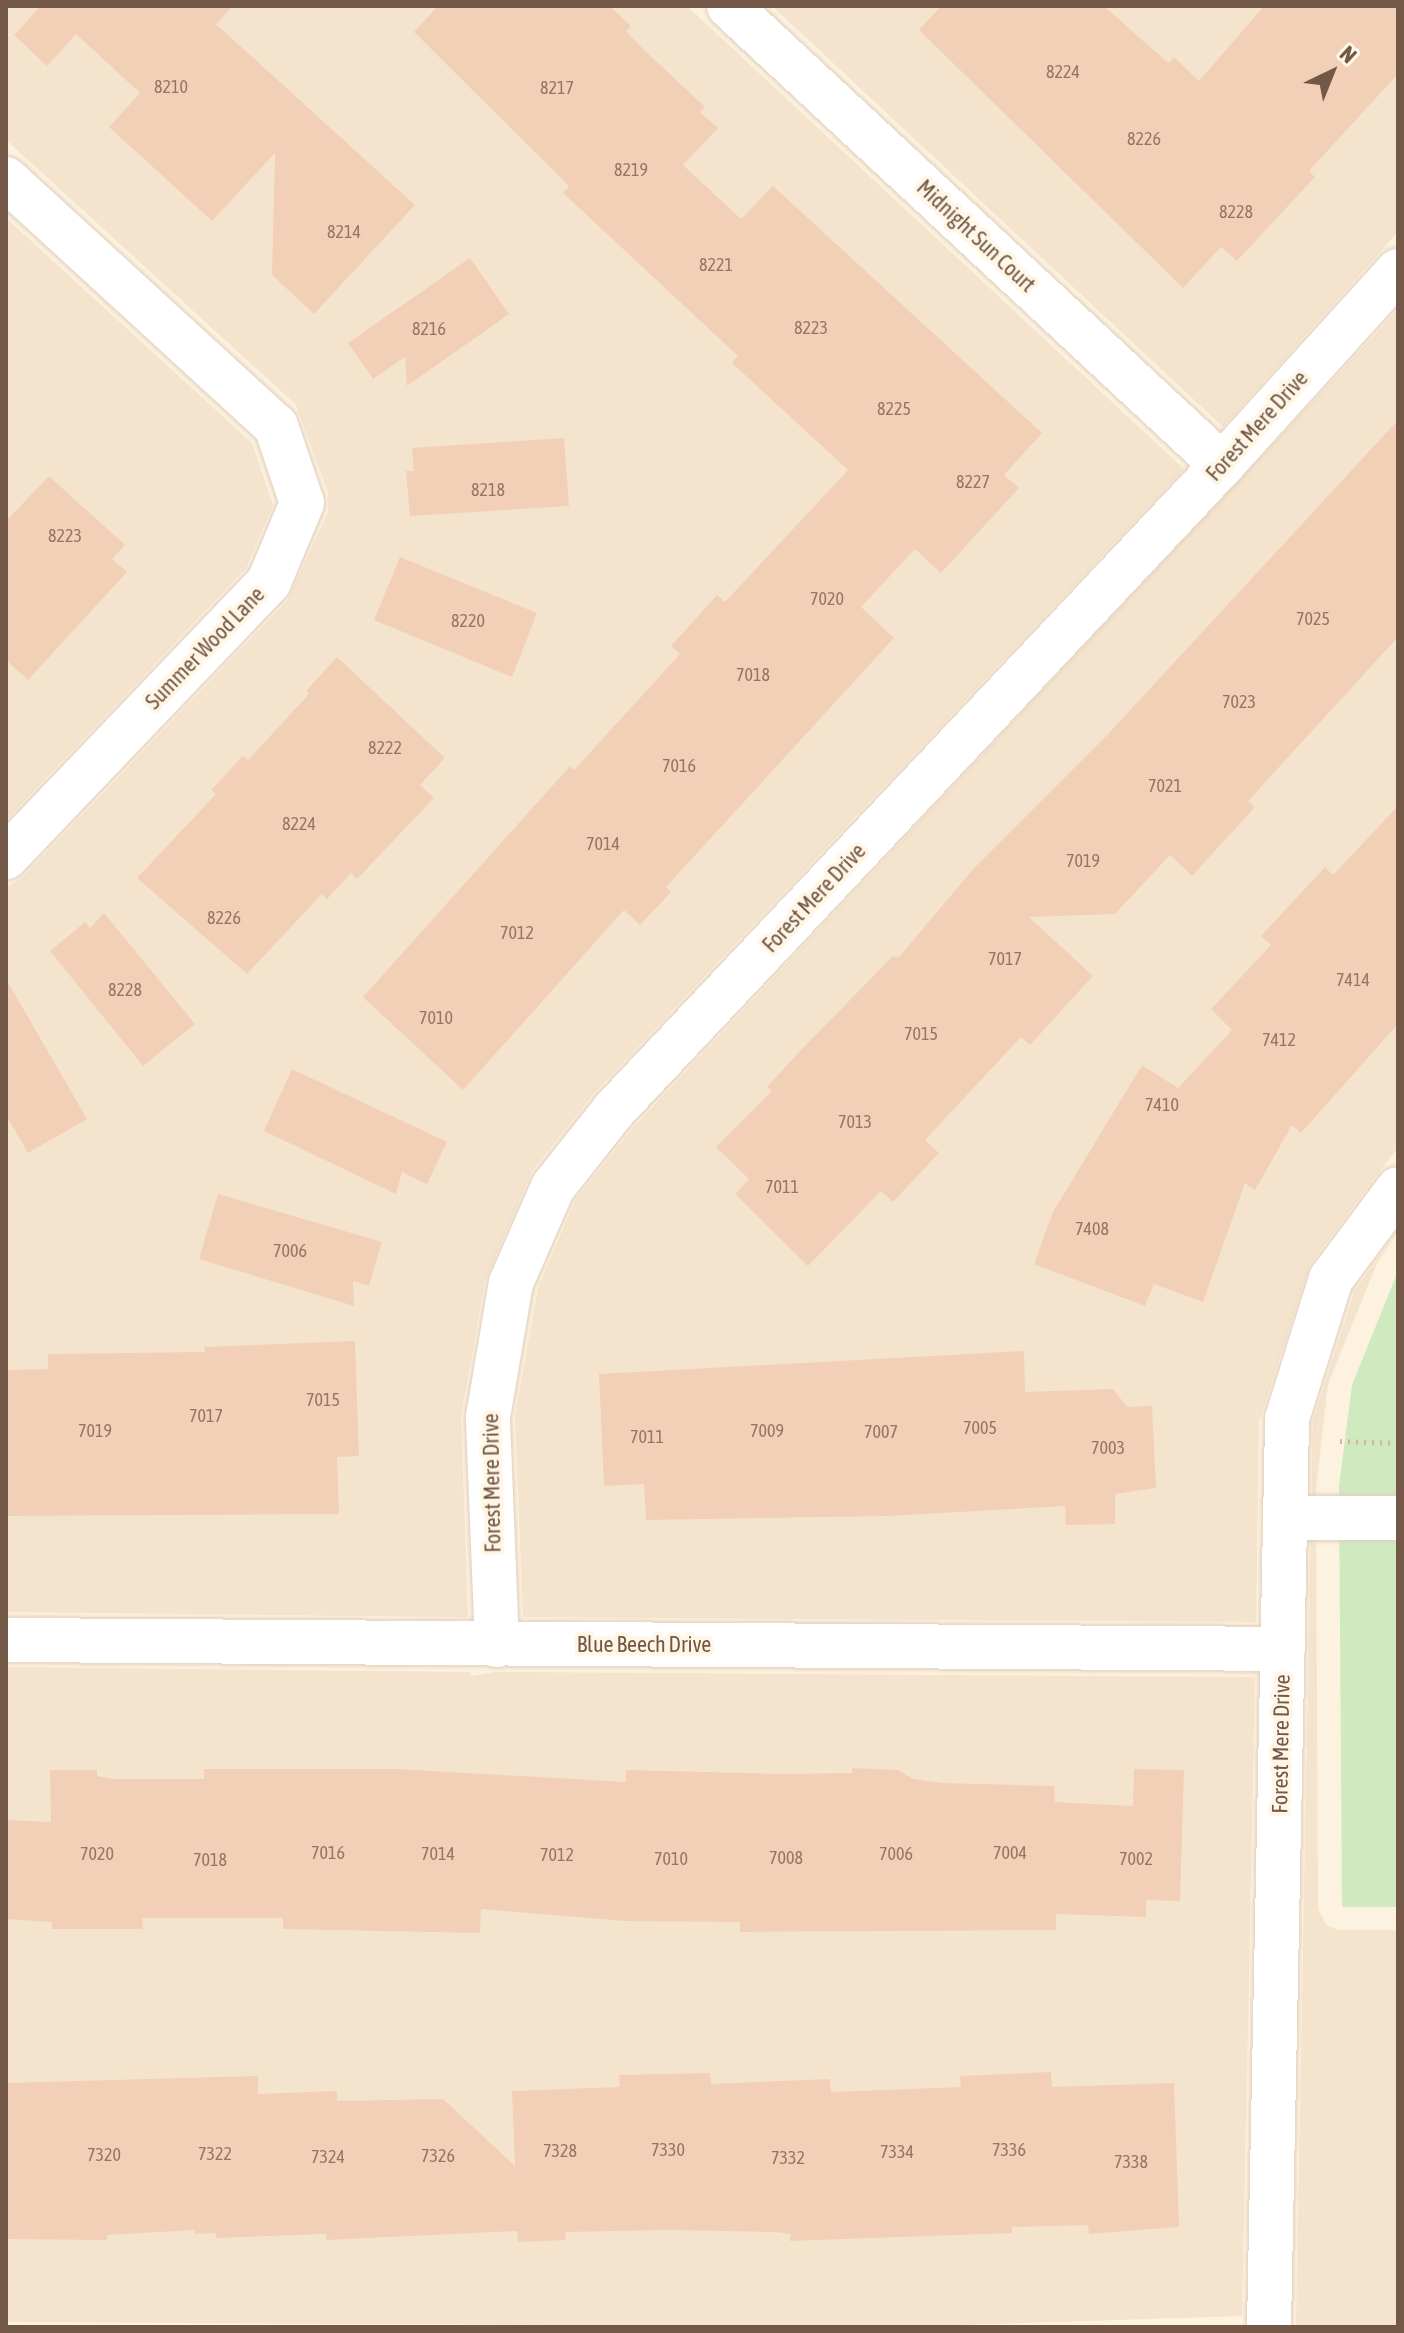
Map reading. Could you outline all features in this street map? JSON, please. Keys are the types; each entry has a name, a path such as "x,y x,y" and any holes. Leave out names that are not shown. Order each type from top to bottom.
{"street":[{"name":"Midnight Sun Court","path":"729,6 1222,465"},
{"name":"Summer Wood Lane","path":"6,179 276,426 302,503 269,582 6,857"},
{"name":"Forest Mere Drive","path":"497,1645 488,1417 511,1283 553,1187 614,1110 1222,465 1398,271"},
{"name":"Forest Mere Drive","path":"1269,2327 1287,1419 1331,1279 1398,1189"},
{"path":"1285,1518 1398,1518"},
{"name":"Blue Beech Drive","path":"6,1640 1283,1649"}],"path":[{"path":"1340,1441 1398,1443"}],"shaded area":[{"path":"6,6 687,6 1184,469 595,1092 532,1171 485,1281 461,1416 468,1617 6,1612 6,887 22,878 288,600 328,512 328,492 296,405 6,140"},
{"path":"772,6 1398,6 1398,232 1223,427"},
{"path":"6,218 252,443 273,505 246,568 6,820"},
{"path":"1398,310 1398,1147 1310,1264 1259,1422 1256,1622 523,1617 515,1416 538,1288 576,1199 634,1127"},
{"path":"1398,1232 1378,1261 1328,1384 1316,1490 1318,1909 1327,1926 1339,1930 1398,1930 1398,2327 1296,2327 1313,1421 1355,1290"},
{"path":"6,1667 470,1672 471,1676 495,1672 1255,1677 1242,2316 897,2327 6,2322"}],"green space":[{"path":"1398,1271 1398,1907 1342,1907 1339,1486 1352,1385"}],"building":[{"path":"41,6 233,6 216,24 415,205 314,314 272,275 275,153 212,221 109,127 140,93 76,34 47,66 14,35"},
{"path":"438,6 610,6 631,26 626,31 705,107 700,112 718,128 683,165 741,219 773,186 1042,433 1004,475 1019,488 941,573 915,549 861,607 894,638 666,887 671,892 640,925 624,910 463,1090 363,997 570,766 574,770 680,654 671,646 717,595 725,602 848,470 732,363 738,356 563,193 569,186 414,32"},
{"path":"941,6 1104,6 1168,63 1174,57 1199,81 1264,6 1398,6 1398,74 1309,171 1315,177 1237,261 1221,247 1183,288 919,30"},
{"path":"470,258 509,314 407,386 405,357 373,379 348,343"},
{"path":"1398,420 1398,637 1248,801 1255,807 1192,876 1170,855 1115,914 1029,917 1093,976 1030,1045 1021,1037 925,1140 939,1153 893,1202 881,1191 808,1266 735,1194 749,1179 716,1147 772,1091 767,1087 799,1052 892,957 899,957 975,867 1109,733"},
{"path":"564,438 569,506 410,516 406,471 414,471 412,448"},
{"path":"49,476 125,545 112,559 127,572 28,680 6,660 6,521"},
{"path":"400,557 537,613 512,677 374,620"},
{"path":"337,657 445,758 420,785 434,798 357,879 351,873 327,899 322,894 247,974 137,878 216,794 211,790 243,756 248,760 309,694 306,691"},
{"path":"1398,806 1398,1024 1301,1133 1292,1125 1255,1190 1245,1183 1203,1302 1154,1284 1145,1306 1034,1264 1053,1212 1142,1065 1178,1088 1232,1030 1211,1009 1271,945 1261,936 1325,867 1333,875"},
{"path":"104,913 195,1024 143,1066 50,951 85,922 90,928"},
{"path":"6,979 87,1119 28,1153 6,1115"},
{"path":"292,1069 447,1142 427,1184 402,1172 396,1194 264,1131"},
{"path":"218,1194 382,1242 369,1286 353,1281 354,1306 199,1259"},
{"path":"355,1341 359,1456 337,1457 339,1514 6,1516 6,1370 48,1369 48,1354 205,1352 204,1347"},
{"path":"1024,1351 1025,1392 1113,1389 1127,1407 1152,1406 1156,1488 1115,1494 1115,1524 1066,1525 1065,1506 887,1516 646,1520 644,1484 604,1486 599,1374"},
{"path":"852,1768 898,1770 913,1779 943,1783 1054,1786 1055,1802 1133,1806 1134,1769 1184,1770 1180,1901 1146,1900 1146,1917 1056,1914 1056,1930 740,1932 740,1922 626,1921 481,1909 480,1933 283,1929 283,1918 142,1918 143,1929 52,1929 52,1922 6,1919 6,1820 51,1822 50,1770 97,1770 97,1776 113,1779 204,1779 204,1769 397,1769 626,1782 626,1770 785,1774 852,1773"},
{"path":"1051,2072 1052,2087 1174,2083 1179,2227 1089,2234 1088,2225 1012,2227 1012,2233 790,2241 791,2234 774,2232 668,2230 565,2232 566,2240 518,2242 517,2231 326,2240 326,2234 216,2238 216,2233 195,2234 195,2230 107,2235 107,2240 6,2239 6,2083 258,2076 258,2094 337,2091 337,2101 443,2099 515,2166 512,2091 620,2087 619,2075 710,2073 711,2084 830,2079 831,2092 961,2087 960,2076"}]}
